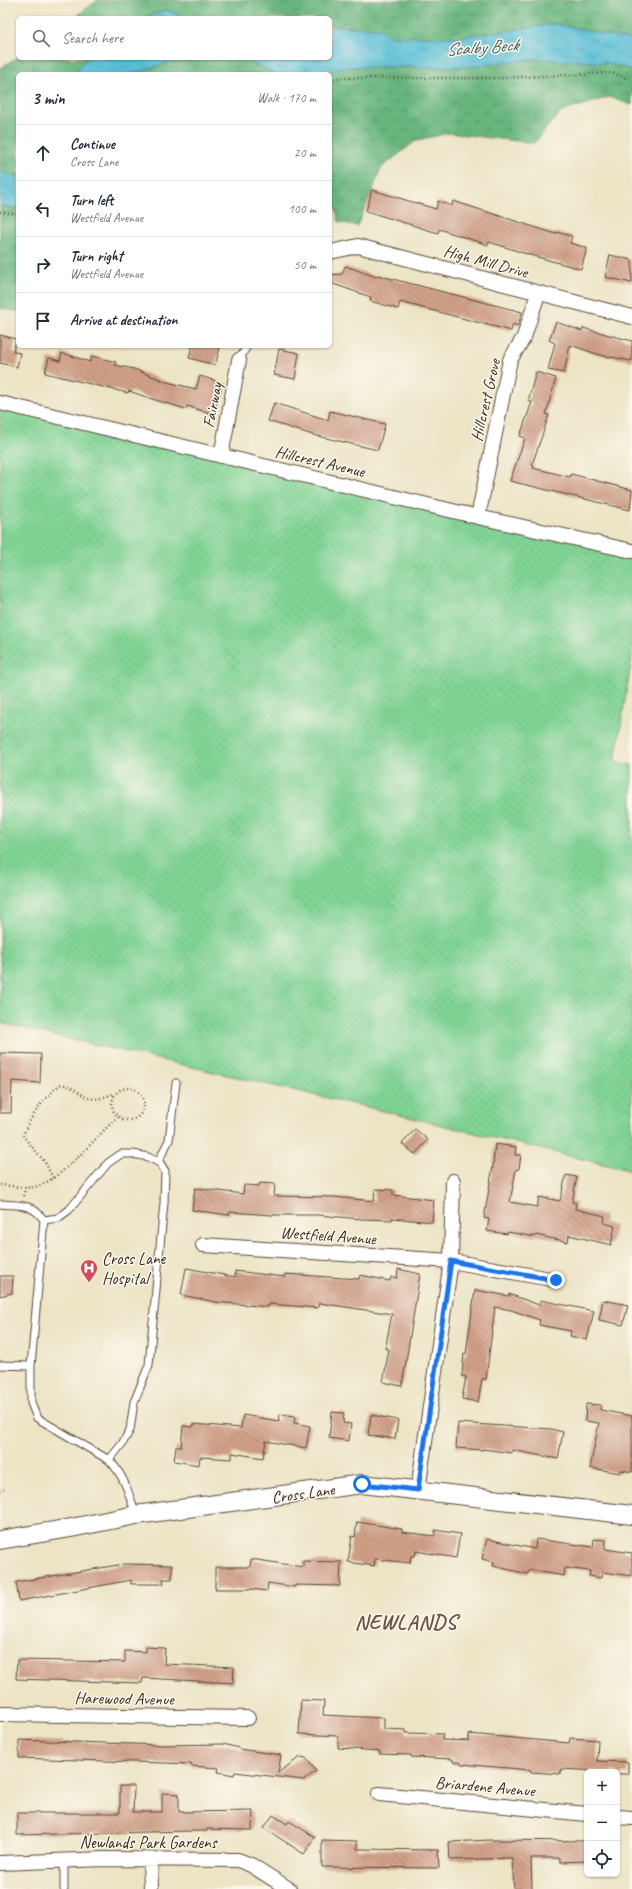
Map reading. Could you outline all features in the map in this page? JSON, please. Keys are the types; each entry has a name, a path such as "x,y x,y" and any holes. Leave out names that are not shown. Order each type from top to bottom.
{"street":[{"name":"High Mill Drive","path":"332,252 358,246 538,294 632,317"},
{"name":"Hillcrest Grove","path":"478,517 510,360 524,337 538,294"},
{"name":"Fairway","path":"221,456 239,360"},
{"name":"Hillcrest Avenue","path":"0,403 478,517 632,551"},
{"path":"418,1490 451,1261 453,1181"},
{"name":"Westfield Avenue","path":"203,1245 451,1261 556,1280"},
{"name":"Cross Lane","path":"0,1540 136,1515 362,1484 632,1515"},
{"name":"Harewood Avenue","path":"0,1714 248,1718"},
{"name":"Briardene Avenue","path":"379,1794 584,1814"},
{"path":"620,1817 632,1818"},
{"name":"Newlands Park Gardens","path":"0,1863 64,1860 238,1860 262,1872 289,1889"},
{"path":"150,1860 150,1889"}],"lane":[{"path":"239,360 246,348"},
{"path":"158,1162 169,1140 176,1083"},
{"path":"44,1220 58,1218 69,1210 108,1163 121,1154 133,1154 148,1157 158,1162 165,1171 164,1203 149,1365 134,1402 130,1430 122,1444 109,1460"},
{"path":"0,1204 30,1206 36,1210 44,1220 31,1366 31,1403 37,1418 109,1460 122,1476 136,1515"},
{"path":"0,1365 31,1366"},
{"path":"64,1860 64,1889"}],"path":[{"path":"332,80 337,78 502,78 612,73 632,80"},
{"path":"0,212 16,214"},
{"path":"53,1178 45,1162 24,1136 26,1128 50,1093 61,1084 68,1086 87,1099 106,1098 124,1088 129,1088 139,1092 143,1101 144,1106 138,1116 129,1120 118,1117 112,1108 115,1094"},
{"path":"0,1184 32,1187 53,1178 118,1117"},
{"path":"0,1491 4,1489"}],"green space":[{"path":"98,0 632,0 632,40 555,24 458,37 390,36 380,28 332,26 332,16 180,16 167,10 150,16 77,16"},
{"path":"16,58 16,60 85,60 77,72 16,72 16,176 0,172 0,68"},
{"path":"536,59 607,63 632,70 632,105 609,97 561,112 534,143 449,133 417,140 382,167 357,226 339,222 332,194 332,72 322,72 348,67 465,67"},
{"path":"189,60 246,60 272,72 139,72 166,63"},
{"path":"0,206 16,208 16,311 0,308"},
{"path":"0,403 632,551 632,658 615,761 632,765 632,1171 371,1108 0,1023"}],"water":[{"path":"167,10 180,16 150,16"},
{"name":"Scalby Beck","path":"555,24 632,40 632,70 607,63 536,59 465,67 348,67 322,72 272,72 246,60 332,60 332,26 380,28 389,36 458,37"},
{"path":"85,60 189,60 166,63 139,72 77,72"},
{"path":"0,172 16,176 16,208 0,206"}],"building":[{"path":"372,190 436,209 438,201 452,206 453,201 556,234 556,232 572,236 570,243 587,248 581,269 489,242 488,245 439,229 438,233 366,211"},
{"path":"610,255 632,260 632,283 605,277"},
{"path":"345,266 377,277 377,275 522,312 518,326 513,324 511,331 400,302 398,309 370,301 371,297 332,284 332,275 342,274"},
{"path":"556,322 582,331 583,328 632,341 632,361 600,355 570,345 564,373 548,370 555,343 549,340"},
{"path":"0,335 16,339 13,352 20,353 17,367 0,363"},
{"path":"192,348 220,348 215,365 189,358"},
{"path":"279,349 299,353 295,379 274,375"},
{"path":"62,353 90,362 92,356 116,362 115,365 134,369 167,382 196,389 200,376 223,383 213,414 187,406 186,409 129,391 128,393 45,373 49,358 60,361"},
{"path":"536,372 556,378 546,414 549,415 532,465 534,466 533,468 570,477 571,474 632,490 630,510 510,481 525,438 520,436 532,402 528,401"},
{"path":"274,403 328,420 330,411 385,424 378,450 313,435 268,421"},
{"path":"0,1053 41,1054 40,1083 12,1081 11,1113 0,1113"},
{"path":"415,1129 428,1140 415,1154 402,1144"},
{"path":"495,1144 516,1147 515,1155 521,1155 519,1169 516,1169 510,1202 537,1207 539,1197 560,1201 566,1175 577,1177 572,1202 576,1203 575,1209 605,1216 604,1223 615,1226 611,1245 569,1235 568,1242 536,1235 535,1237 508,1232 507,1234 487,1231 489,1219 484,1218 493,1166"},
{"path":"260,1183 275,1184 274,1196 334,1197 374,1201 375,1189 393,1190 393,1195 434,1200 432,1222 392,1218 392,1220 361,1219 318,1215 272,1215 230,1212 229,1215 192,1210 195,1188 243,1194 244,1185 259,1186"},
{"path":"186,1268 235,1277 235,1271 285,1277 285,1274 359,1279 360,1275 390,1281 391,1277 397,1278 398,1269 420,1274 402,1386 383,1382 389,1349 385,1349 392,1314 319,1303 318,1308 269,1304 268,1307 216,1302 181,1295"},
{"path":"0,1276 13,1276 12,1293 0,1296"},
{"path":"475,1290 509,1296 509,1294 539,1305 540,1300 594,1311 587,1340 570,1336 571,1331 539,1325 540,1320 511,1310 495,1307 486,1379 482,1379 478,1402 462,1399 466,1377 462,1376 464,1353 466,1354"},
{"path":"603,1300 628,1305 623,1325 599,1320"},
{"path":"586,1404 601,1405 600,1410 632,1416 632,1472 621,1470 620,1473 590,1468 599,1423 585,1421"},
{"path":"332,1412 344,1413 343,1423 351,1424 349,1441 329,1438"},
{"path":"280,1414 295,1416 294,1423 310,1426 306,1448 266,1441 263,1458 232,1453 232,1459 200,1457 199,1465 174,1461 176,1447 181,1447 183,1426 193,1427 193,1424 241,1428 243,1415 279,1421"},
{"path":"371,1415 398,1420 395,1439 368,1435"},
{"path":"458,1423 551,1429 563,1432 558,1459 512,1450 512,1453 483,1449 456,1448"},
{"path":"357,1522 402,1529 402,1532 435,1536 435,1530 460,1534 456,1558 416,1551 415,1556 411,1556 410,1563 375,1559 374,1566 348,1562 352,1536 355,1537"},
{"path":"487,1539 535,1549 536,1539 593,1547 594,1539 606,1540 605,1549 632,1553 632,1576 602,1572 601,1578 589,1576 590,1571 565,1568 564,1576 529,1570 528,1574 493,1566 494,1562 482,1559"},
{"path":"251,1559 303,1567 303,1561 341,1562 340,1586 295,1585 295,1587 268,1583 267,1591 250,1589 215,1589 215,1567 250,1567"},
{"path":"124,1564 172,1565 172,1579 163,1579 164,1584 131,1584 131,1580 19,1601 16,1582"},
{"path":"146,1647 165,1648 164,1664 234,1667 233,1683 143,1678 142,1683 16,1679 17,1660 125,1662 125,1651 146,1652"},
{"path":"301,1700 324,1701 323,1715 384,1718 384,1729 406,1730 406,1733 443,1734 442,1740 469,1741 469,1734 569,1743 570,1738 598,1740 597,1761 628,1762 628,1774 620,1774 620,1769 584,1769 584,1770 561,1769 560,1774 461,1764 461,1762 453,1762 453,1759 379,1754 380,1751 338,1748 338,1736 299,1734"},
{"path":"19,1740 161,1745 223,1744 239,1749 281,1755 278,1773 300,1757 306,1758 316,1771 304,1780 235,1772 234,1775 218,1772 219,1768 191,1766 192,1764 19,1758"},
{"path":"120,1786 134,1786 133,1812 162,1812 162,1793 179,1794 179,1812 253,1811 252,1830 207,1829 207,1831 17,1835 17,1813 120,1813"},
{"path":"273,1815 287,1824 289,1821 315,1837 304,1854 264,1828"},
{"path":"322,1840 357,1841 357,1849 438,1850 439,1868 322,1867"},
{"path":"490,1840 584,1841 584,1861 560,1862 560,1858 531,1858 532,1889 514,1889 512,1858 450,1860 449,1842"}],"place":[{"name":"Cross Lane Hospital","path":"89,1283"}],"district":[{"name":"NEWLANDS","path":"406,1622"}],"route":[{"path":"362,1484 418,1490 451,1261 556,1280"}]}
